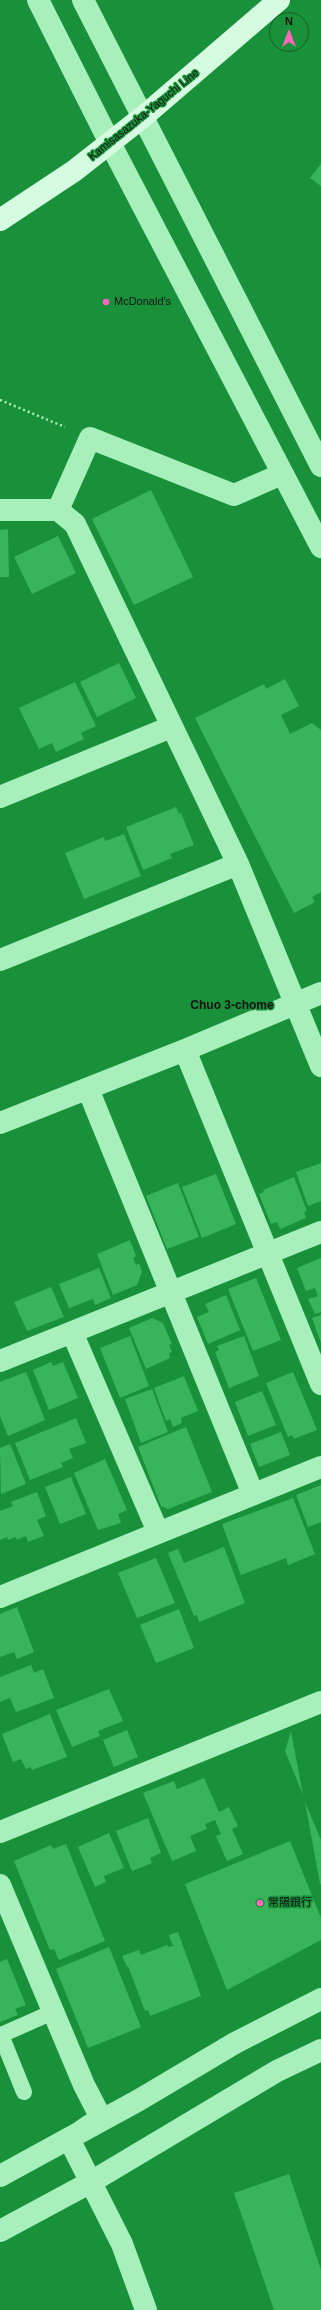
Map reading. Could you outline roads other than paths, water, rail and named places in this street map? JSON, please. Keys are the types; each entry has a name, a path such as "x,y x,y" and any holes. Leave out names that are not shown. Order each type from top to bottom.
{"main road":[{"name":"Kamisasazuka-Yaguchi Line","path":"0,220 74,171 110,143 144,116 279,0"}],"street":[{"path":"38,0 110,143 321,547"},
{"path":"83,0 144,116 321,466"},
{"path":"58,510 90,438 234,495 282,474"},
{"path":"0,510 58,510 75,524 238,864 321,1066"},
{"path":"0,797 171,727"},
{"path":"0,960 238,864"},
{"path":"0,1123 185,1050 321,993"},
{"path":"185,1050 321,1384"},
{"path":"88,1089 253,1494"},
{"path":"0,1361 321,1232"},
{"path":"72,1332 158,1532"},
{"path":"0,1597 321,1467"},
{"path":"0,1832 321,1702"},
{"path":"0,1885 84,2085 101,2118 69,2139"},
{"path":"0,2176 69,2139 235,2043 321,1999"},
{"path":"0,2231 91,2182 277,2072 321,2050"},
{"path":"69,2139 122,2244 146,2310"}],"lane":[{"path":"24,2092 1,2034 53,2012"}],"place":[{"name":"McDonald's","path":"106,302"},
{"name":"常陽銀行","path":"260,1903"}],"district":[{"name":"Chuo 3-chome","path":"232,1006"}]}
